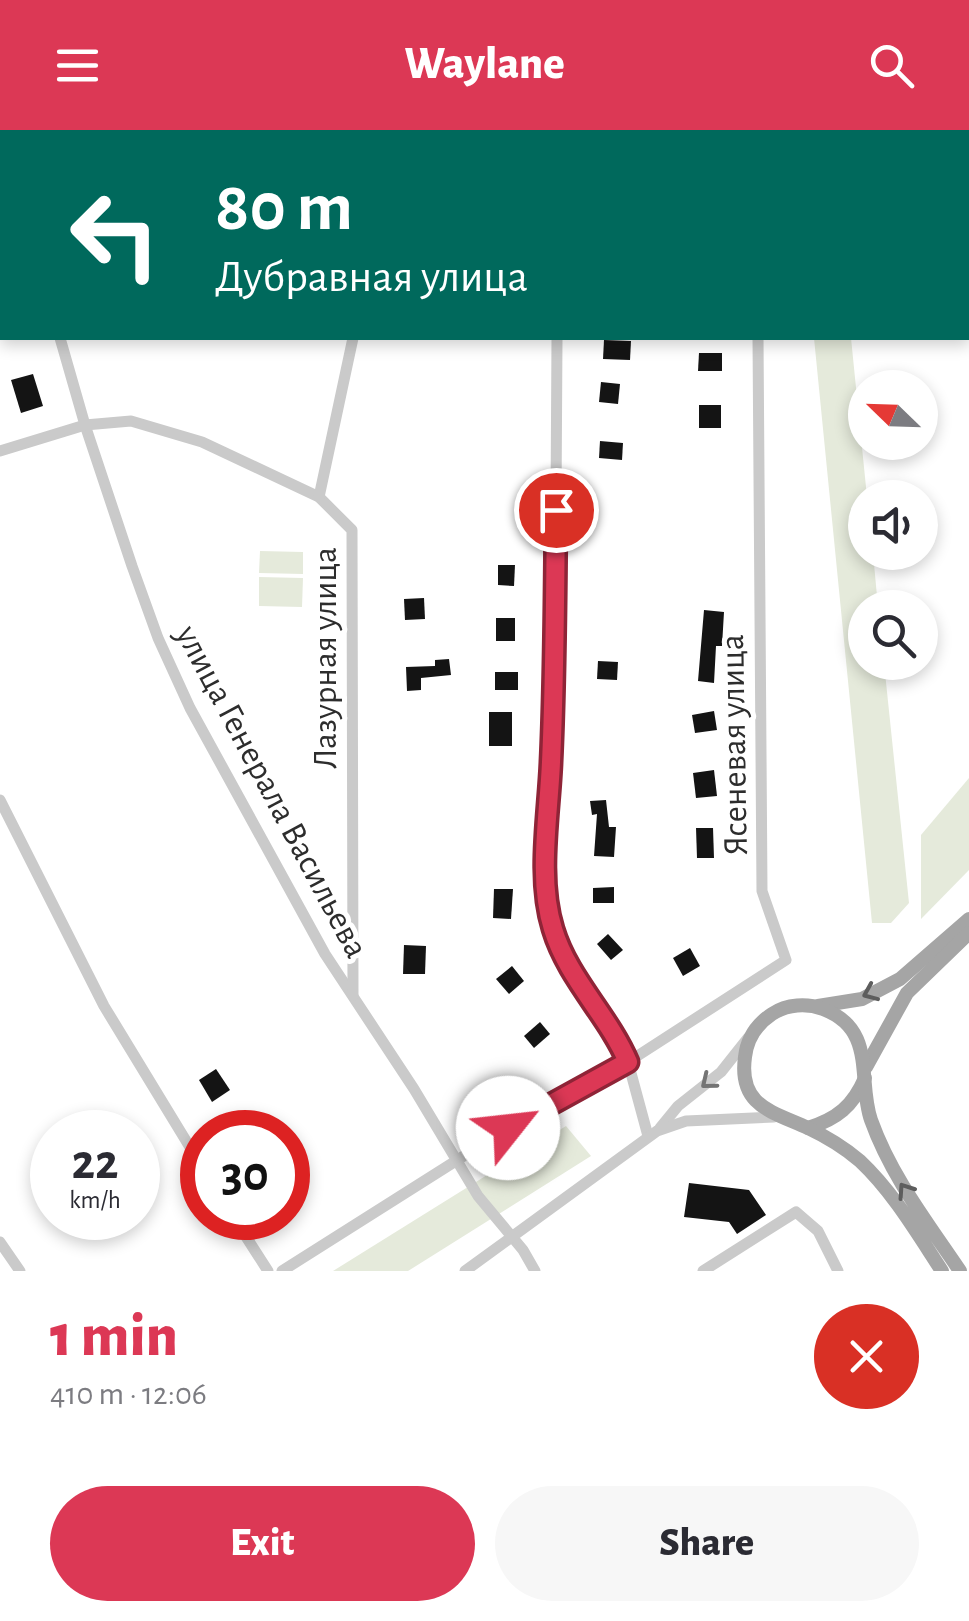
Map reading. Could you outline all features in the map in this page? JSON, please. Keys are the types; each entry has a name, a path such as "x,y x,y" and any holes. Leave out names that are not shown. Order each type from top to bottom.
{"main road":[{"path":"818,1006 862,999 900,979 969,919"},
{"path":"808,1128 829,1122 847,1109 908,993 969,933"},
{"path":"942,1271 881,1182 855,1157 808,1128 774,1116 750,1094 743,1070 746,1047 755,1029 782,1008 818,1006 836,1014 856,1036 866,1071 869,1116 891,1170 960,1271"}],"street":[{"name":"улица Генерала Васильева","path":"61,340 85,426 158,638 190,708 264,846 353,995 458,1162 536,1271"},
{"name":"Лазурная улица","path":"352,340 319,497 352,530 353,995"},
{"path":"556,340 559,414 555,665 546,882 552,928 574,975 620,1042 653,1134"},
{"name":"Ясеневая улица","path":"628,1062 786,960 762,891 758,340"},
{"path":"0,451 85,426 130,421 202,442 319,497"},
{"path":"0,800 104,1006 180,1131"},
{"path":"465,1271 653,1134 678,1106 721,1072 755,1029"},
{"path":"282,1271 508,1128 628,1062"},
{"path":"653,1134 686,1121 774,1116"},
{"path":"703,1271 796,1212 818,1231 838,1271"},
{"path":"248,1240 268,1271"},
{"path":"0,1242 20,1271"}],"shaded area":[{"path":"814,340 851,340 854,370 848,370 848,460 863,460 865,480 848,480 848,570 875,570 876,590 848,590 848,680 886,680 909,903 891,923 872,923"},
{"path":"260,551 303,552 303,574 259,573"},
{"path":"259,577 303,578 302,607 259,606"},
{"path":"969,778 969,870 921,919 921,835"},
{"path":"566,1126 591,1156 408,1271 333,1271"}],"building":[{"path":"604,340 631,341 630,360 603,359"},
{"path":"699,353 722,353 722,371 698,371"},
{"path":"33,374 43,406 21,413 11,380"},
{"path":"601,382 620,384 618,404 599,402"},
{"path":"699,405 721,405 721,428 699,428"},
{"path":"600,441 623,443 622,460 599,458"},
{"path":"498,565 515,565 514,586 498,585"},
{"path":"424,598 425,619 405,620 404,599"},
{"path":"704,610 724,612 722,646 716,646 714,683 698,681"},
{"path":"496,618 515,618 515,641 496,641"},
{"path":"449,659 451,675 421,678 421,690 407,691 406,667 435,666 435,660"},
{"path":"598,661 618,662 617,680 597,679"},
{"path":"495,672 518,672 518,690 495,690"},
{"path":"714,711 717,730 695,733 692,715"},
{"path":"489,712 512,712 512,746 489,746"},
{"path":"714,770 717,796 696,798 693,773"},
{"path":"606,800 609,827 616,827 614,857 594,856 597,814 592,815 590,801"},
{"path":"696,828 713,828 714,858 697,858"},
{"path":"614,887 614,903 593,903 593,888"},
{"path":"494,889 513,889 511,919 493,918"},
{"path":"608,934 623,950 611,960 597,944"},
{"path":"404,945 426,946 425,974 403,974"},
{"path":"690,948 700,966 683,976 673,958"},
{"path":"512,966 524,981 509,994 496,979"},
{"path":"540,1022 550,1034 534,1048 524,1036"},
{"path":"216,1069 230,1090 212,1102 199,1080"},
{"path":"689,1183 749,1190 766,1215 737,1234 729,1222 684,1217"}],"route":[{"path":"508,1128 628,1062 620,1042 574,975 552,928 546,882 555,665 556,510"}]}
